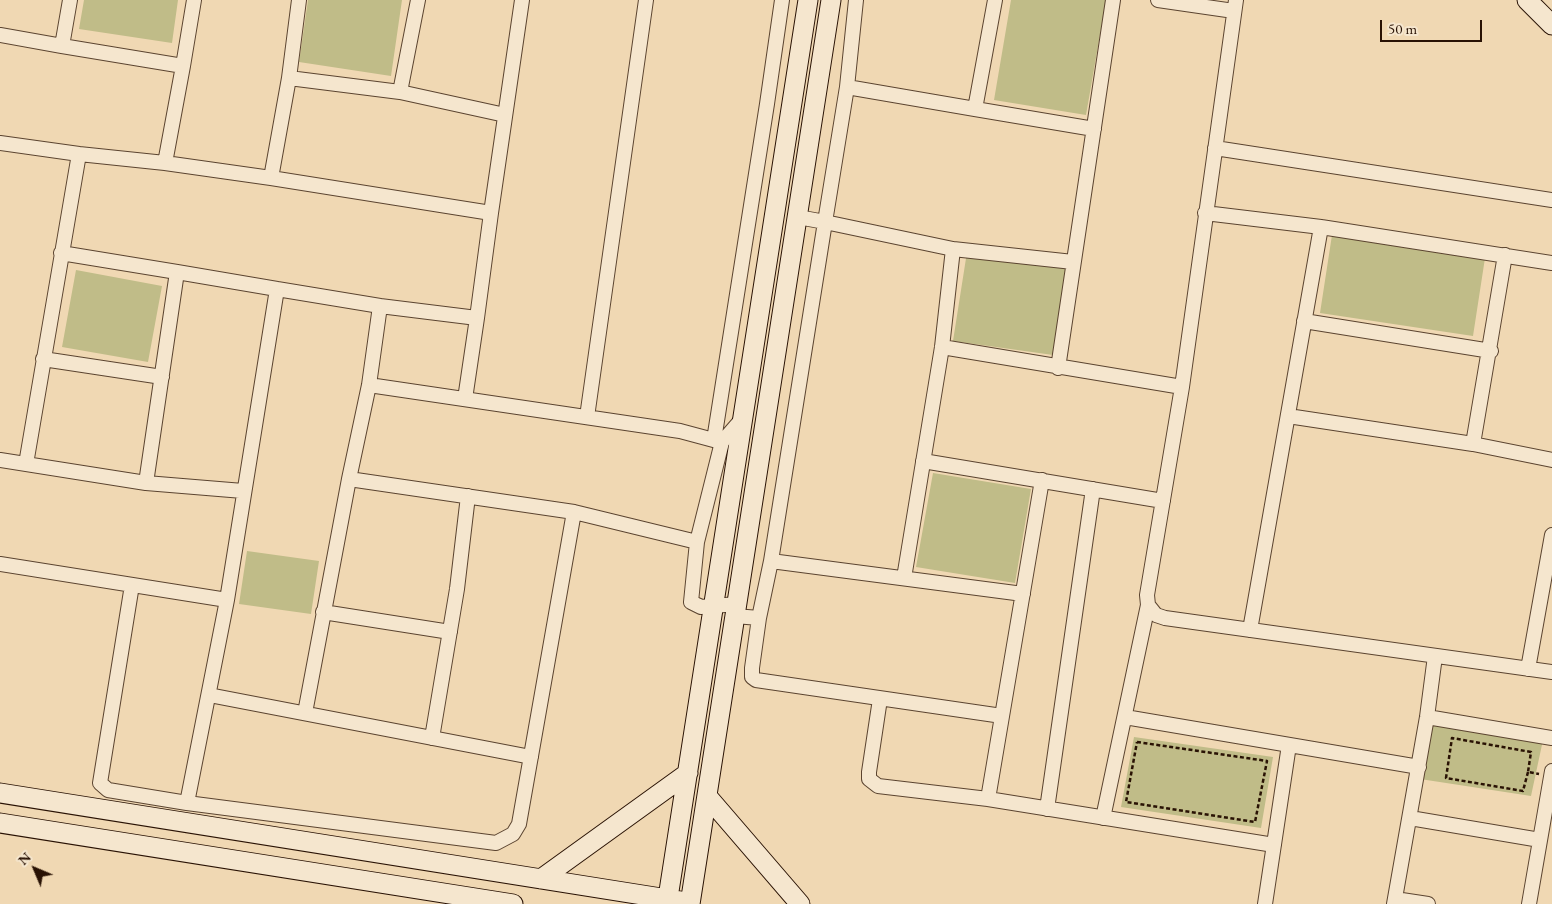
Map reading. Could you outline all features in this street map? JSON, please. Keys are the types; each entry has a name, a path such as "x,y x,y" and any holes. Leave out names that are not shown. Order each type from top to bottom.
{"main road":[{"path":"668,901 808,0"},
{"path":"0,793 668,901 694,903 707,796 831,0"},
{"path":"1527,0 1552,25"},
{"path":"541,879 688,773"},
{"path":"707,796 800,904"},
{"path":"0,823 513,904"}],"street":[{"path":"62,46 70,0"},
{"path":"165,163 194,0"},
{"path":"271,178 289,78 299,0"},
{"path":"400,92 418,0"},
{"path":"465,399 522,0"},
{"path":"587,417 646,0"},
{"path":"759,618 736,610 713,606 696,606 691,602 697,542 718,441 782,0"},
{"path":"856,0 847,87 771,561 759,618 752,677 756,680 1002,716"},
{"path":"975,109 995,0"},
{"path":"1058,368 1113,0"},
{"path":"1103,818 1148,605 1147,595 1182,387 1235,6 1158,0"},
{"path":"0,36 183,66"},
{"path":"289,78 400,92 505,114"},
{"path":"847,87 1094,128"},
{"path":"0,143 271,178 491,213"},
{"path":"1215,148 1552,200"},
{"path":"26,464 79,154"},
{"path":"1205,213 1321,227 1552,263"},
{"path":"798,217 953,249 1073,262"},
{"path":"1250,630 1321,227"},
{"path":"904,578 942,347 953,249"},
{"path":"61,253 380,306 477,318"},
{"path":"1473,444 1491,351 1505,255"},
{"path":"146,483 177,272"},
{"path":"187,803 227,600 243,491 277,289"},
{"path":"305,714 323,612 369,385 380,306"},
{"path":"1304,321 1491,351"},
{"path":"942,347 1058,368 1182,387"},
{"path":"43,359 162,377"},
{"path":"369,385 680,431 718,441"},
{"path":"1288,416 1473,444 1552,460"},
{"path":"718,441 742,419"},
{"path":"0,460 146,483 243,491"},
{"path":"923,461 1163,500"},
{"path":"349,479 574,512 697,542"},
{"path":"988,800 1042,480"},
{"path":"1047,809 1093,489"},
{"path":"432,738 450,632 468,496"},
{"path":"132,585 100,783 108,790 187,803 496,843 514,834 519,824 574,512"},
{"path":"1528,669 1552,535"},
{"path":"771,561 1023,594"},
{"path":"0,564 227,600"},
{"path":"1148,605 1156,615 1165,618 1552,672"},
{"path":"323,612 450,632"},
{"path":"1428,904 1395,902 1428,717 1435,656"},
{"path":"209,695 531,757"},
{"path":"880,699 869,772 869,779 878,786 988,800 1274,845"},
{"path":"1125,717 1419,767"},
{"path":"1428,717 1552,738"},
{"path":"1265,904 1289,745"},
{"path":"1529,904 1540,840 1546,773"},
{"path":"1410,818 1540,840"}],"path":[{"path":"1452,738 1531,752 1528,772 1523,791 1446,778 1452,738"},
{"path":"1137,742 1267,761 1255,822 1126,802 1137,742"},
{"path":"1528,772 1546,773"}],"shaded area":[{"path":"84,0 178,0 172,43 79,29"},
{"path":"308,0 402,0 391,76 299,62"},
{"path":"1011,0 1106,0 1086,115 994,100"},
{"path":"1332,235 1485,258 1473,336 1320,313"},
{"path":"967,252 1066,267 1053,355 953,341"},
{"path":"76,270 162,286 148,362 62,347"},
{"path":"933,473 1031,489 1015,583 916,567"},
{"path":"247,551 319,561 311,614 239,604"},
{"path":"1431,721 1543,740 1531,796 1420,779"},
{"path":"1134,737 1273,757 1261,828 1121,807"}]}
